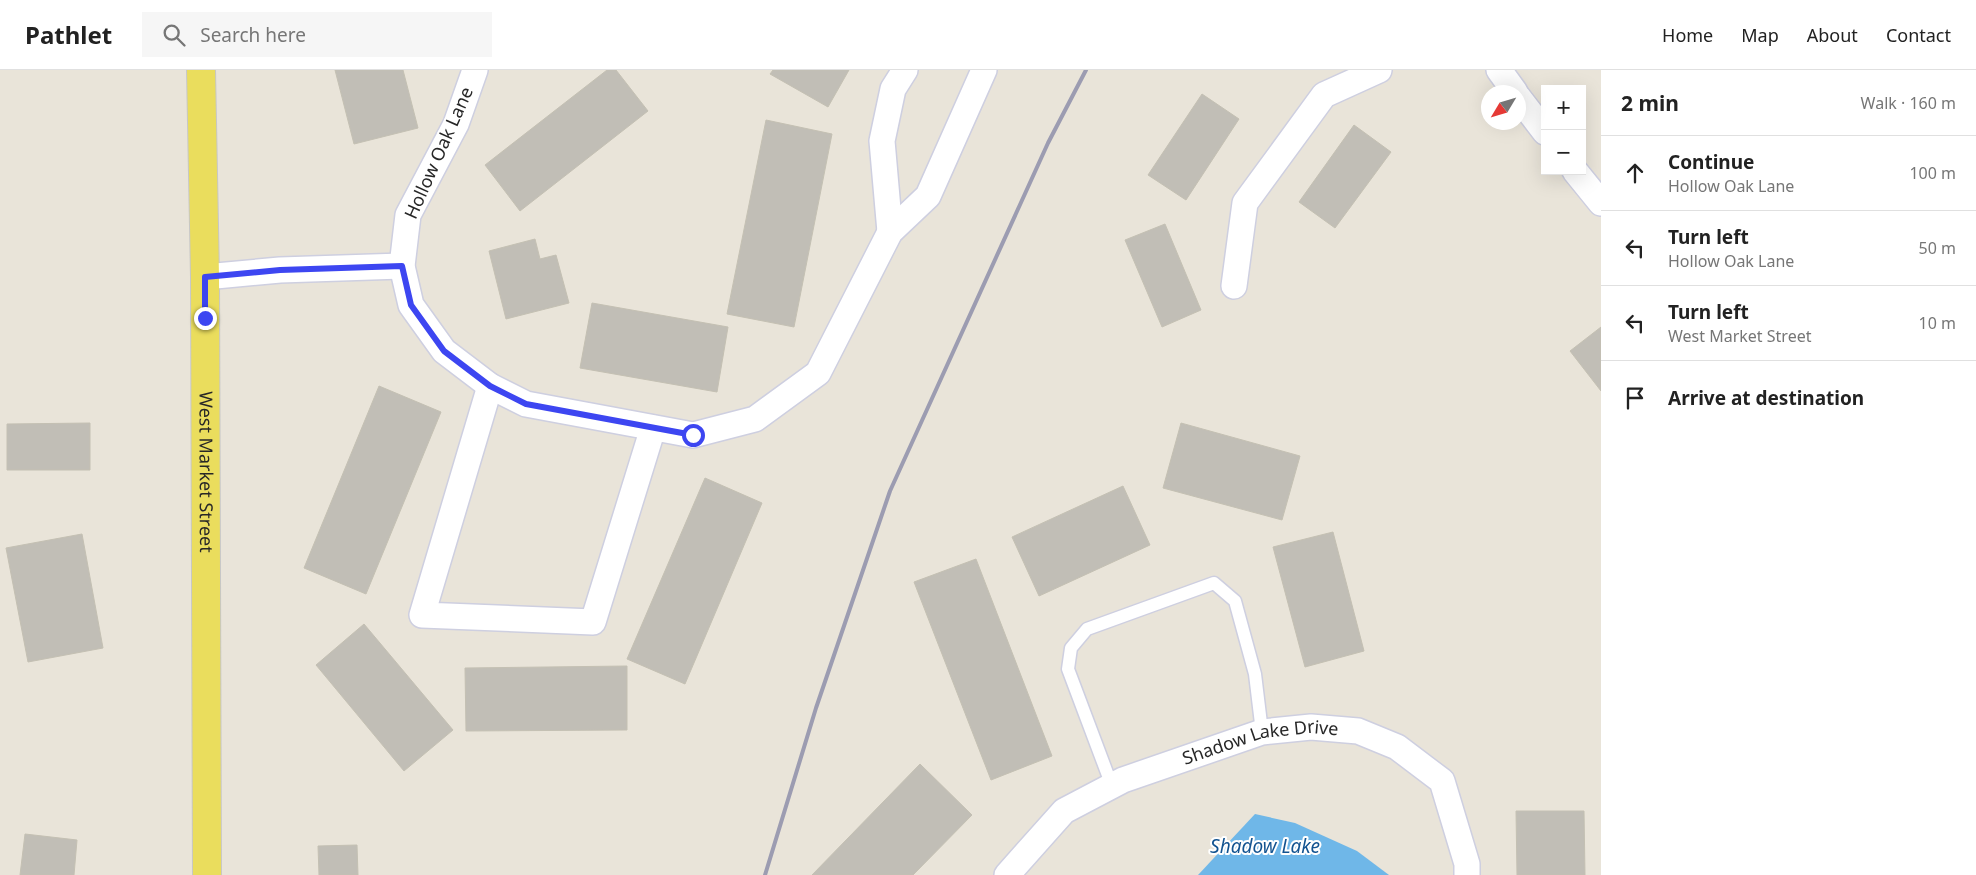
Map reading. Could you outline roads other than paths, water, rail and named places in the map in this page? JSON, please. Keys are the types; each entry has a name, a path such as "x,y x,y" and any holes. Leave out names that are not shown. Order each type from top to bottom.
{"main road":[{"name":"West Market Street","path":"201,70 205,277 207,875"}],"street":[{"name":"Hollow Oak Lane","path":"475,70 456,124 408,215 402,266 411,305 444,351 490,386 526,404 693,435 754,419 818,373 890,232 928,196 984,70"},
{"path":"890,232 882,141 893,88 905,70"},
{"path":"1234,286 1245,203 1324,94 1379,70"},
{"path":"1499,70 1510,85"},
{"path":"1526,107 1543,130"},
{"path":"1579,175 1601,203"},
{"path":"205,277 280,270 402,266"},
{"path":"490,386 422,615 593,622 653,428"},
{"name":"Shadow Lake Drive","path":"1007,875 1064,811 1123,780 1262,732 1311,727 1356,730 1397,747 1442,782 1468,864 1467,875"}],"lane":[{"path":"1112,786 1068,669 1071,648 1087,629 1214,583 1235,601 1255,674 1262,732"}],"water":[{"name":"Shadow Lake","path":"1255,814 1295,823 1357,851 1389,875 1198,875"}],"railway":[{"path":"765,875 816,708 890,491 1048,143 1086,70"}]}
